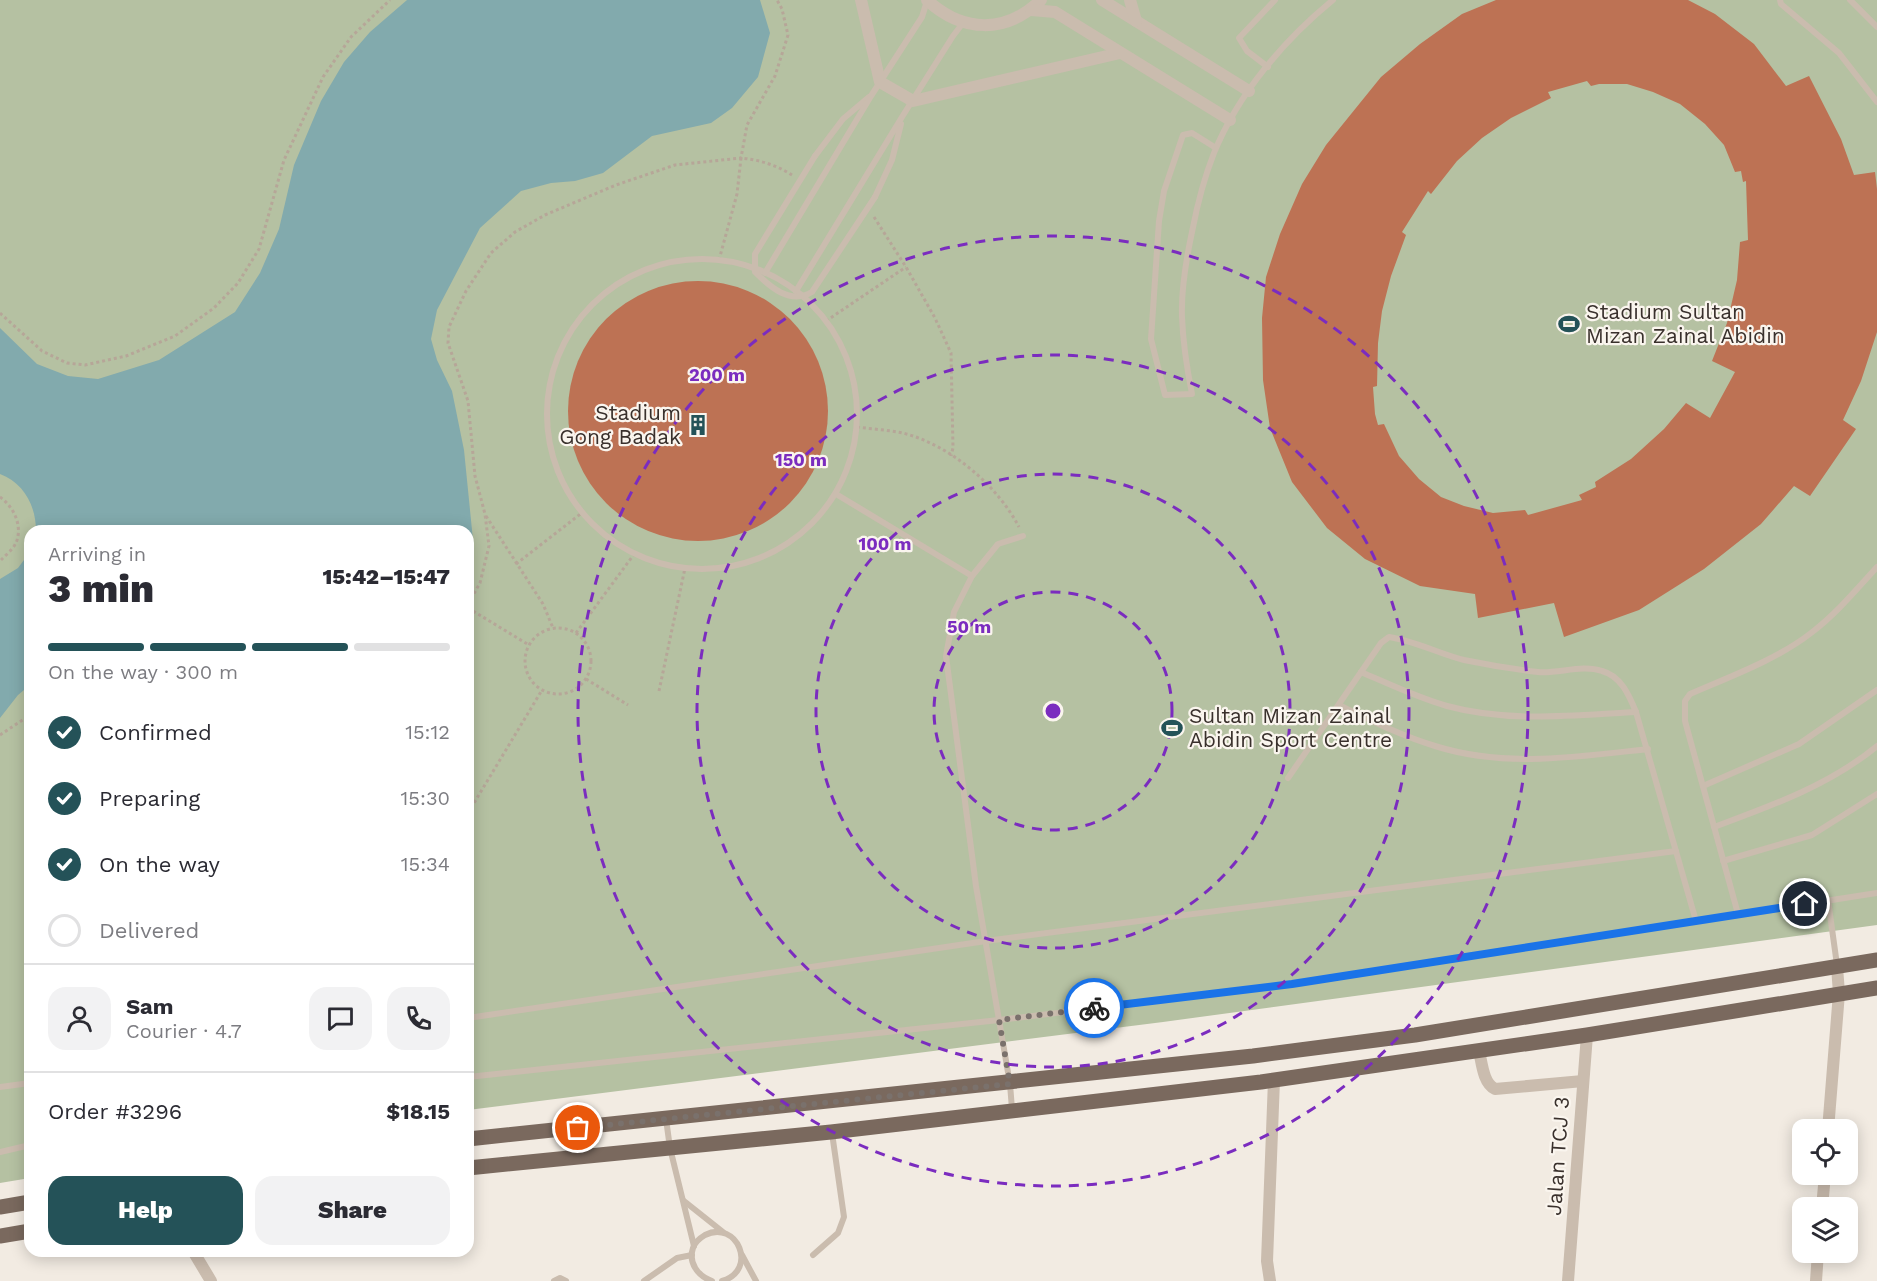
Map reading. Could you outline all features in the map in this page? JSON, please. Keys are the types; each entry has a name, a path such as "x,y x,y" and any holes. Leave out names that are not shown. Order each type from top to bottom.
{"main road":[{"path":"474,1138 1010,1084 1253,1056 1403,1036 1877,960"},
{"path":"474,1167 1012,1113 1274,1080 1587,1035 1877,988"},
{"path":"0,1207 24,1203"},
{"path":"0,1236 24,1232"}],"street":[{"path":"861,0 880,82 913,101 1120,53"},
{"path":"927,0 950,18 981,26 998,25 1016,19 1031,10 1041,0"},
{"path":"1102,0 1249,91"},
{"path":"1130,0 1136,21"},
{"path":"1031,10 1055,12 1230,120"},
{"path":"1829,1119 1839,993 1837,967"},
{"name":"Jalan TCJ 3","path":"1568,1281 1587,1035"},
{"path":"1479,1051 1486,1081 1490,1087 1496,1089 1583,1081"},
{"path":"1269,1281 1267,1261 1274,1080"},
{"path":"197,1257 211,1281"},
{"path":"1816,1281 1817,1263"}],"lane":[{"path":"765,273 921,17 927,0"},
{"path":"1268,67 1247,51 1239,38 1275,0"},
{"path":"1216,148 1192,133 1183,135 1164,191 1159,221 1151,339 1165,395 1192,394 1184,352 1182,316 1184,267 1197,209 1216,148 1230,120 1249,91 1307,21 1333,0"},
{"path":"1780,0 1839,53 1877,102"},
{"path":"1850,0 1877,27"},
{"path":"796,291 902,117 963,23"},
{"path":"872,96 843,119 815,156 755,254 754,272 765,282 783,294 798,298 812,292 875,197 892,160 902,117"},
{"path":"684,260 719,260 765,273 796,291 826,321 848,362 856,390 857,427 852,455 836,494 805,531 764,556 725,567 685,568 635,553 607,535 583,512 563,482 551,450 548,406 551,381 562,347 580,318 604,293 626,279 667,263 684,260"},
{"path":"836,494 972,576"},
{"path":"1012,1113 1010,1084 975,874 946,657 954,612 972,576 998,544 1023,536"},
{"path":"1738,914 1685,721 1685,701 1690,694 1761,663 1810,634 1843,604 1877,567"},
{"path":"1288,778 1381,643 1389,637 1407,640 1463,660 1540,672 1587,669 1603,671 1619,681 1636,712 1696,921"},
{"path":"1361,672 1439,703 1494,715 1547,716 1636,712"},
{"path":"1703,786 1799,744 1877,690"},
{"path":"1339,705 1405,736 1437,747 1487,757 1546,760 1648,749"},
{"path":"1714,827 1780,803 1858,761 1877,746"},
{"path":"1723,861 1812,835 1877,794"},
{"path":"474,1017 986,941 1676,851"},
{"path":"474,1076 999,1020 1292,984 1877,893"},
{"path":"1828,900 1837,967"},
{"path":"0,1087 24,1084"},
{"path":"666,1119 670,1148 694,1246"},
{"path":"813,1255 838,1233 844,1217 831,1132"},
{"path":"0,1152 24,1146"},
{"path":"683,1201 736,1241 756,1281"},
{"path":"712,1281 699,1275 695,1269 692,1255 694,1246 698,1240 711,1232 725,1233"},
{"path":"722,1281 734,1275 739,1269 741,1254"},
{"path":"644,1281 676,1258 692,1255"},
{"path":"554,1281 560,1278 566,1281"}],"path":[{"path":"0,313 42,351 67,363 86,365 126,356 175,336 214,308 238,284 259,249 284,160 323,77 351,37 390,0"},
{"path":"719,260 737,194 747,125 775,76 788,35 782,9 777,0"},
{"path":"474,594 486,565 489,546 485,514 475,476 468,401 448,343 449,327 466,291 491,253 515,232 545,215 615,185 675,165 741,158 755,159 779,167 800,180"},
{"path":"868,208 906,267 935,318 951,353 953,436 951,456"},
{"path":"826,321 906,267"},
{"path":"857,427 903,433 928,442 951,456 976,474 998,495 1023,536"},
{"path":"0,497 7,502 18,520 16,543 0,561"},
{"path":"516,564 583,512"},
{"path":"485,514 543,604 553,628"},
{"path":"576,633 635,553"},
{"path":"658,692 685,568"},
{"path":"474,610 529,645"},
{"path":"553,628 576,633 588,649 591,659 586,679 569,692 559,694 542,690 531,680 526,670 525,659 533,638 553,628"},
{"path":"586,679 628,705"},
{"path":"474,803 542,690"},
{"path":"0,735 24,719"}],"green space":[{"name":"Sultan Mizan Zainal Abidin Sport Centre","path":"0,0 1877,0 1877,925 1163,1022 474,1109 474,525 24,525 24,1179 0,1183"}],"water":[{"path":"407,0 760,0 770,33 758,77 732,108 711,123 652,136 603,173 575,181 551,183 521,191 480,228 437,310 431,339 437,360 452,391 464,450 472,525 35,525 34,513 27,496 16,483 0,474 0,328 37,364 68,376 98,379 159,360 235,312 260,273 279,229 294,165 321,101 344,62 370,32"},
{"path":"24,560 24,690 0,718 0,579 18,568"}],"building":[{"name":"Stadium Sultan Mizan Zainal Abidin","path":"1496,0 1688,0 1715,14 1754,44 1786,86 1809,76 1841,139 1854,175 1875,172 1877,332 1861,381 1843,420 1856,429 1810,496 1794,486 1761,524 1704,569 1639,610 1564,637 1554,603 1478,618 1475,594 1420,586 1365,559 1327,528 1292,482 1270,428 1263,380 1262,318 1266,277 1280,234 1302,184 1326,145 1381,77 1420,44 1462,14","holes":["1587,81 1591,86 1627,84 1680,104 1705,124 1724,145 1735,172 1741,171 1743,182 1746,181 1748,240 1740,242 1737,280 1727,323 1712,361 1735,372 1710,418 1686,403 1664,429 1631,459 1595,482 1596,487 1579,495 1582,500 1528,515 1525,510 1493,513 1464,506 1441,497 1419,479 1399,456 1384,424 1378,425 1375,414 1373,387 1377,386 1378,343 1382,311 1391,276 1406,235 1402,232 1428,191 1431,194 1457,161 1482,138 1511,118 1551,98 1548,92"]},
{"name":"Stadium Gong Badak","path":"685,281 711,281 736,286 759,296 781,310 799,328 813,350 823,373 828,411 823,449 813,472 799,494 781,512 759,526 736,536 711,541 685,541 660,536 637,526 615,512 597,494 583,472 573,449 568,424 568,398 573,373 583,350 597,328 615,310 637,296 660,286"}],"way so far":[{"path":"578,1128 1010,1084 999,1020 1094,1008"}],"place":[{"name":"Stadium Sultan Mizan Zainal Abidin","path":"1569,324"},
{"name":"Stadium Gong Badak","path":"698,425"},
{"name":"Sultan Mizan Zainal Abidin Sport Centre","path":"1172,728"}],"route":[{"path":"1094,1008 1292,984 1805,904"}]}
